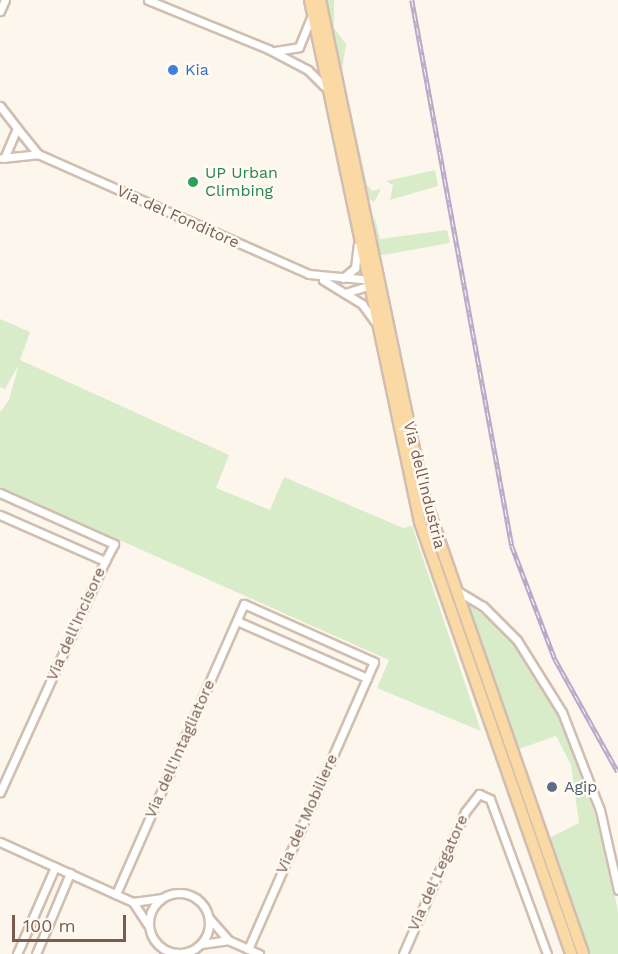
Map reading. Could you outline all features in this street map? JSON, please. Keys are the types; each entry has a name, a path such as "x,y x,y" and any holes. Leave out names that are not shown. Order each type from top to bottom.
{"main road":[{"name":"Via dell'Industria","path":"310,0 311,18 324,86 358,242 424,496 452,588 583,954"},
{"name":"Via dell'Industria","path":"320,0 370,282 375,322 428,548 572,954"}],"street":[{"path":"0,11 5,0"},
{"path":"148,0 268,49 308,70 324,86"},
{"path":"268,49 296,49 305,40 311,18"},
{"name":"Via del Fonditore","path":"0,106 38,154 319,278 343,292 375,322"},
{"path":"1,159 14,145 17,128"},
{"path":"1,159 38,154"},
{"path":"339,280 355,268 358,242"},
{"name":"Via del Fonditore","path":"319,278 370,282"},
{"path":"343,292 370,282"},
{"path":"0,493 114,544 105,561"},
{"name":"Via dell'Incisore","path":"0,515 105,561 0,792"},
{"path":"452,588 500,621 546,682 588,774 618,890"},
{"name":"Via dell'Intagliatore","path":"116,894 244,604 374,662 367,678"},
{"path":"237,621 367,678"},
{"name":"Via del Mobiliere","path":"248,949 367,678"},
{"name":"Via del Legatore","path":"403,954 465,812 479,794 493,807 547,954"},
{"path":"0,842 133,902 149,927 158,945 159,954"},
{"path":"17,954 55,867"},
{"path":"36,954 70,873"},
{"path":"133,902 190,894 228,940 259,954"},
{"path":"149,927 161,898"},
{"path":"200,945 209,916"},
{"path":"158,945 170,953 228,940"}],"green space":[{"path":"325,0 334,0 334,28 346,44 342,70 367,185 372,191 381,189 374,202 366,197"},
{"path":"435,170 438,186 390,200 393,185 386,181"},
{"path":"374,214 380,239 447,230 450,243 377,256"},
{"path":"0,319 30,332 20,360 229,455 216,488 270,510 284,477 403,528 412,526 481,731 377,688 389,660 0,487 0,412 9,400 19,364 5,389 0,387"},
{"path":"462,600 496,624 530,664 572,744 606,849 618,912 618,954 588,954 547,839 579,823 571,765 556,736 516,750"}],"railway":[{"path":"412,0 512,546 555,659 618,772"}],"place":[{"name":"Kia","path":"173,70"},
{"name":"UP Urban Climbing","path":"193,182"},
{"name":"Agip","path":"552,787"}]}
